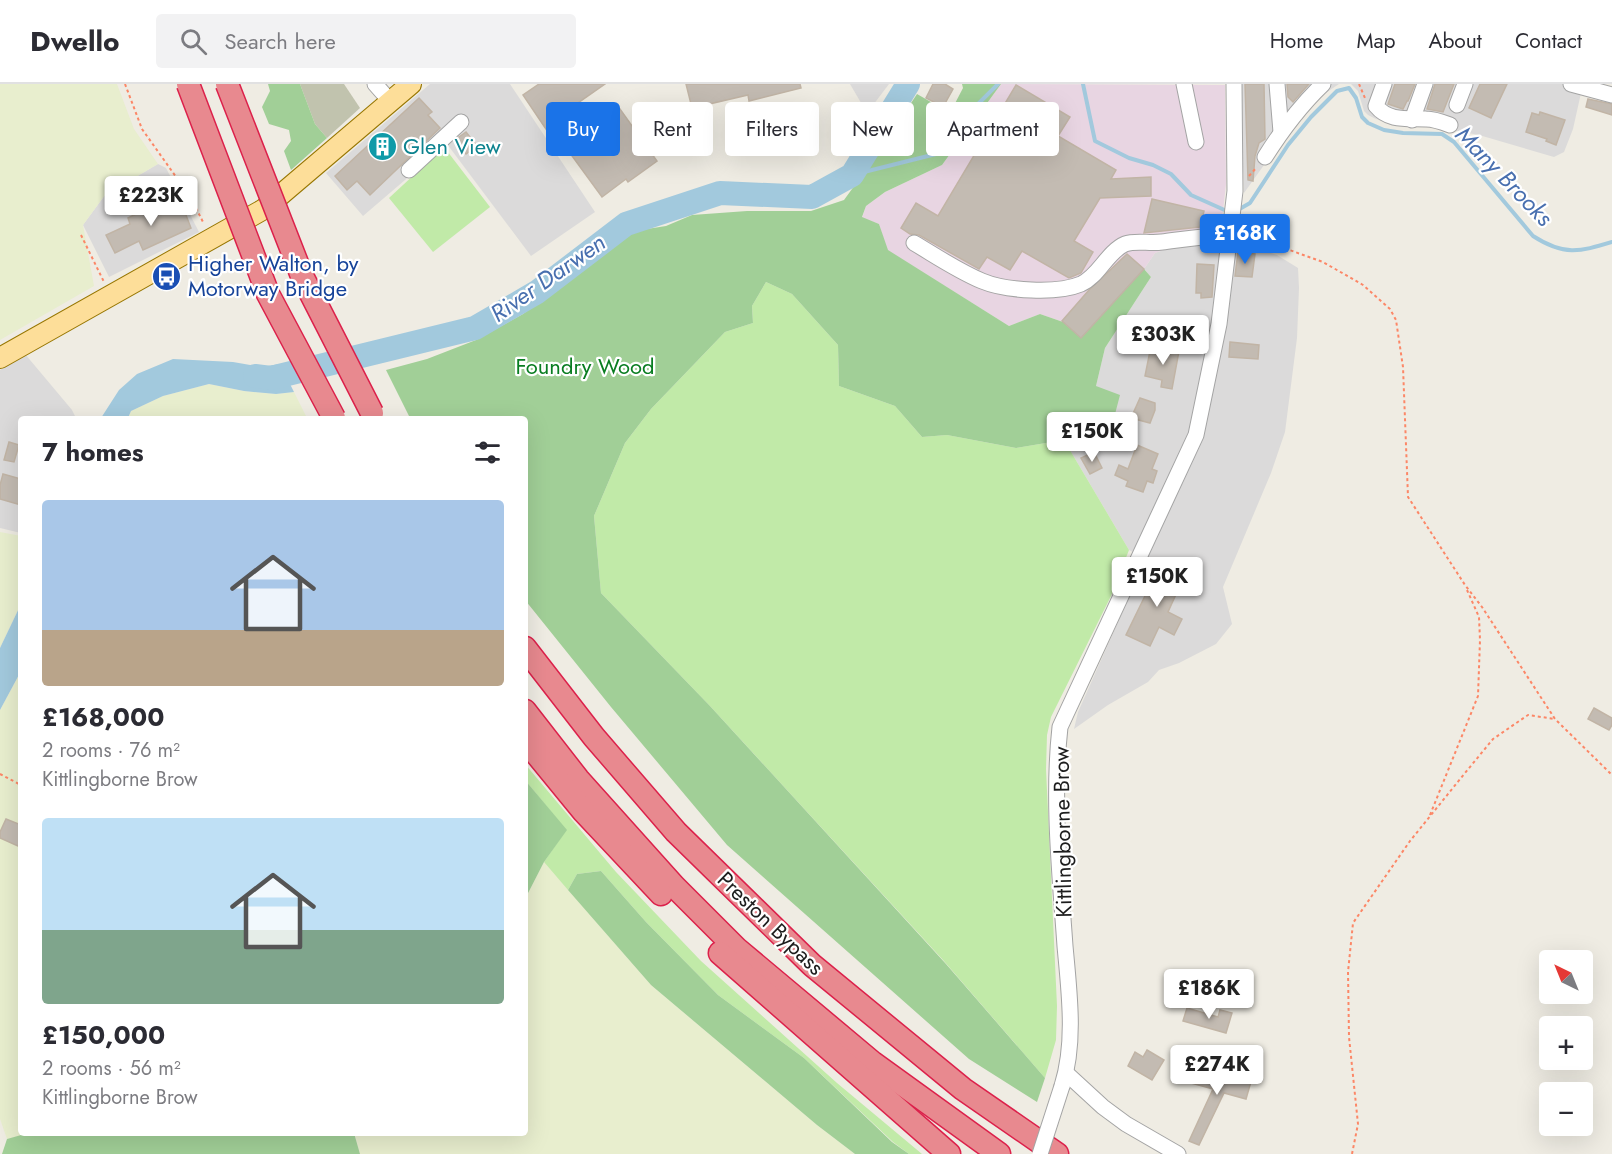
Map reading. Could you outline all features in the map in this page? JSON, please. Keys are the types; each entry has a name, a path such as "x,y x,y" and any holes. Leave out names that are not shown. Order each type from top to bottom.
{"highway":[{"path":"188,84 268,294 333,416"},
{"path":"227,84 302,276 374,416"},
{"name":"Preston Bypass","path":"528,652 594,737 676,832 812,965 963,1089 1057,1154"},
{"path":"528,715 578,779 674,886 737,949 873,1063 999,1154"},
{"path":"528,744 584,812 731,964 949,1154"}],"main road":[{"path":"0,358 264,209 411,84"}],"street":[{"path":"375,84 390,101"},
{"path":"1184,84 1196,142"},
{"name":"Kittlingborne Brow","path":"1040,1154 1064,1080 1070,1019 1057,799 1060,727 1196,435 1219,324 1230,236 1234,199 1234,84"},
{"path":"1277,84 1281,132"},
{"path":"1265,157 1306,100 1323,84"},
{"path":"1384,84 1376,106 1382,113 1392,117 1425,119 1450,125"},
{"path":"1412,120 1425,84"},
{"path":"1457,105 1465,84"},
{"path":"1571,84 1612,95"},
{"path":"409,170 461,122"},
{"path":"914,243 983,282 1046,290 1067,288 1083,283 1114,252 1126,244 1160,243 1209,235 1230,236"},
{"path":"1064,1080 1118,1119 1178,1154"}],"path":[{"path":"125,84 142,129 191,198 212,240"},
{"path":"1234,199 1265,157"},
{"path":"81,235 111,295"},
{"path":"1230,236 1281,247 1323,262 1363,285 1390,309 1396,320 1403,367 1408,497 1555,719 1612,775"},
{"path":"1429,818 1478,696 1479,617 1465,585"},
{"path":"1352,1154 1358,1124 1349,1037 1348,972 1353,923 1387,872 1493,739 1528,715 1555,719"},
{"path":"0,774 18,783"}],"shaded area":[{"path":"0,84 117,84 134,129 158,164 105,195 83,225 94,286 0,340"},
{"path":"300,84 344,84 360,108 327,138 315,124"},
{"path":"430,84 510,84 546,138 546,156 558,156 595,212 531,256 447,144 363,216 326,173"},
{"path":"850,84 889,84 875,102 861,102"},
{"path":"1001,84 1225,85 1226,184 1222,220 1183,243 1155,253 1144,269 1081,338 1063,322 1040,314 1009,326 887,250 879,224 862,218 866,206 885,192 942,165 949,156 1059,156 1059,102 988,102"},
{"path":"1240,84 1339,84 1324,94 1286,134 1244,193"},
{"path":"1351,84 1583,84 1573,129 1564,152 1554,157 1479,135 1376,119 1364,111 1358,91"},
{"path":"158,164 166,168 199,232 109,277 83,225 105,195"},
{"path":"1222,220 1259,231 1258,249 1277,255 1298,268 1299,288 1297,338 1285,432 1271,473 1223,587 1232,624 1216,644 1179,663 1159,670 1148,682 1108,705 1074,729 1078,712 1146,559 1129,550 1064,440 1062,430 1114,418 1096,386 1105,348 1151,277 1144,269 1155,253 1183,243"},
{"path":"25,354 75,416 18,416 18,532 0,528 0,370"},
{"path":"209,384 244,391 276,394 294,392 306,416 129,416 131,411 163,396"},
{"path":"0,532 18,535 18,610 0,648"},
{"path":"18,677 20,1136 7,1139 0,1119 0,710"},
{"path":"544,862 651,985 817,1125 855,1154 360,1154 355,1136 528,1136 528,893"}],"green space":[{"path":"268,84 300,84 315,124 327,138 291,170 284,151 291,141 289,130 269,124 262,107 270,91"},
{"name":"Foundry Wood","path":"962,84 1001,84 988,102 956,102 963,88"},
{"name":"Foundry Wood","path":"917,94 931,102 926,102 926,156 949,156 942,165 885,192 866,206 862,217 879,224 888,250 1009,326 1040,314 1063,322 1081,338 1144,269 1151,277 1105,348 1096,386 1120,395 1114,418 1062,430 1064,440 1016,448 947,435 922,437 895,406 839,386 838,345 792,294 766,282 752,306 753,323 725,332 651,409 625,443 594,516 601,593 710,706 946,964 1045,1078 1037,1102 969,1059 727,845 528,604 528,416 409,416 386,370 427,359 476,340 523,314 634,231 666,226 692,215 747,211 811,211 844,200 876,156 914,156 914,102 912,102"},
{"path":"444,147 490,207 433,252 389,198"},
{"path":"766,282 792,294 838,345 839,386 895,406 922,437 947,435 1016,448 1064,440 1129,550 1111,596 1051,717 1047,735 1046,769 1057,1006 1056,1040 1045,1078 943,960 710,706 601,593 594,516 625,443 651,409 725,332 753,323 752,306"},
{"path":"528,768 616,872 701,961 837,1083 922,1154 909,1154 893,1142 804,1058 718,995 646,922 601,871 577,874 568,890 544,862 566,830 528,784"},
{"path":"528,784 567,830 544,862 528,893"},
{"path":"601,871 646,922 718,995 804,1058 892,1142 909,1154 855,1154 817,1125 651,985 568,890 577,874"},
{"path":"18,1136 355,1136 360,1154 2,1154 7,1139"}],"water":[{"path":"173,359 233,362 261,367 280,364 294,392 276,394 244,391 209,384 163,396 131,411 129,416 102,416 119,390 137,374"},
{"path":"18,610 18,677 0,710 0,648"}],"building":[{"path":"539,84 605,84 579,102 546,102 546,129 523,95"},
{"path":"686,84 800,84 801,88 749,101 748,95 713,103 690,102"},
{"path":"933,84 945,84 953,89 946,102 934,102 926,98"},
{"path":"1245,84 1264,84 1265,139 1259,143 1255,156 1253,181 1248,180"},
{"path":"1287,84 1309,84 1293,102 1288,97"},
{"path":"1395,84 1415,84 1403,109 1388,104"},
{"path":"1435,84 1454,84 1443,112 1427,109"},
{"path":"1480,84 1507,84 1491,118 1469,108"},
{"path":"1016,85 1045,102 1006,102"},
{"name":"Glen View","path":"419,98 432,112 428,115 440,128 370,195 357,181 347,190 335,176"},
{"path":"1588,99 1612,104 1612,115 1586,107"},
{"path":"620,109 632,126 632,156 653,156 657,161 628,182 626,179 602,197 572,156 620,156"},
{"path":"1059,110 1070,117 1059,134"},
{"path":"1540,112 1565,120 1556,145 1546,141 1547,139 1526,132 1532,113 1539,115"},
{"path":"466,132 477,146 466,154 455,140"},
{"path":"1059,137 1116,170 1111,179 1151,177 1151,196 1100,198 1074,241 1093,252 1081,273 1069,278 1022,251 1010,270 987,257 979,269 919,235 910,234 901,228 916,203 938,216 974,156 1059,156"},
{"path":"171,197 179,212 184,210 191,228 143,250 139,241 115,253 106,235 130,224 128,218"},
{"path":"1152,199 1204,211 1200,227 1144,233"},
{"path":"1238,252 1255,254 1252,277 1235,276"},
{"path":"1127,254 1144,269 1081,338 1062,321 1089,290"},
{"path":"1197,264 1214,265 1212,297 1201,298 1201,293 1196,293"},
{"path":"1230,342 1259,345 1258,359 1229,357"},
{"path":"1151,346 1179,351 1172,389 1161,387 1162,380 1145,376"},
{"path":"1140,398 1155,403 1150,423 1131,418"},
{"path":"9,442 18,445 14,462 4,460"},
{"path":"1137,445 1158,454 1152,469 1157,471 1153,483 1147,481 1143,492 1126,486 1128,481 1115,475 1119,465 1128,469"},
{"path":"1094,452 1102,468 1090,474 1081,458"},
{"path":"3,474 18,478 18,504 0,499"},
{"path":"1162,561 1174,567 1170,575 1182,581 1168,612 1182,619 1174,635 1159,627 1150,646 1126,635"},
{"path":"1594,708 1612,718 1609,730 1588,719"},
{"path":"6,819 18,824 18,846 0,838 0,832"},
{"path":"1187,1008 1218,1017 1220,1010 1232,1013 1226,1033 1183,1021"},
{"path":"1147,1050 1164,1060 1152,1080 1128,1066 1135,1052 1143,1057"},
{"path":"1244,1068 1254,1071 1246,1099 1224,1093 1199,1145 1189,1141 1213,1089 1191,1083 1195,1069 1240,1082"}],"waterway":[{"name":"River Darwen","path":"255,376 271,378 475,328 537,292 626,224 720,193 812,197 852,175 908,84"},
{"name":"Many Brooks","path":"852,175 948,151 978,104 998,84"},
{"name":"Many Brooks","path":"1083,84 1095,141 1129,158 1153,165 1171,174 1191,195 1229,212"},
{"name":"Many Brooks","path":"1236,211 1250,203 1288,145 1311,117 1337,91 1349,88 1356,98 1362,117 1368,123 1384,130 1403,133 1442,134 1454,142 1533,236 1554,247 1572,250 1612,242"}],"place":[{"name":"Glen View","path":"382,146"},
{"name":"Higher Walton, by Motorway Bridge","path":"167,276"}]}
